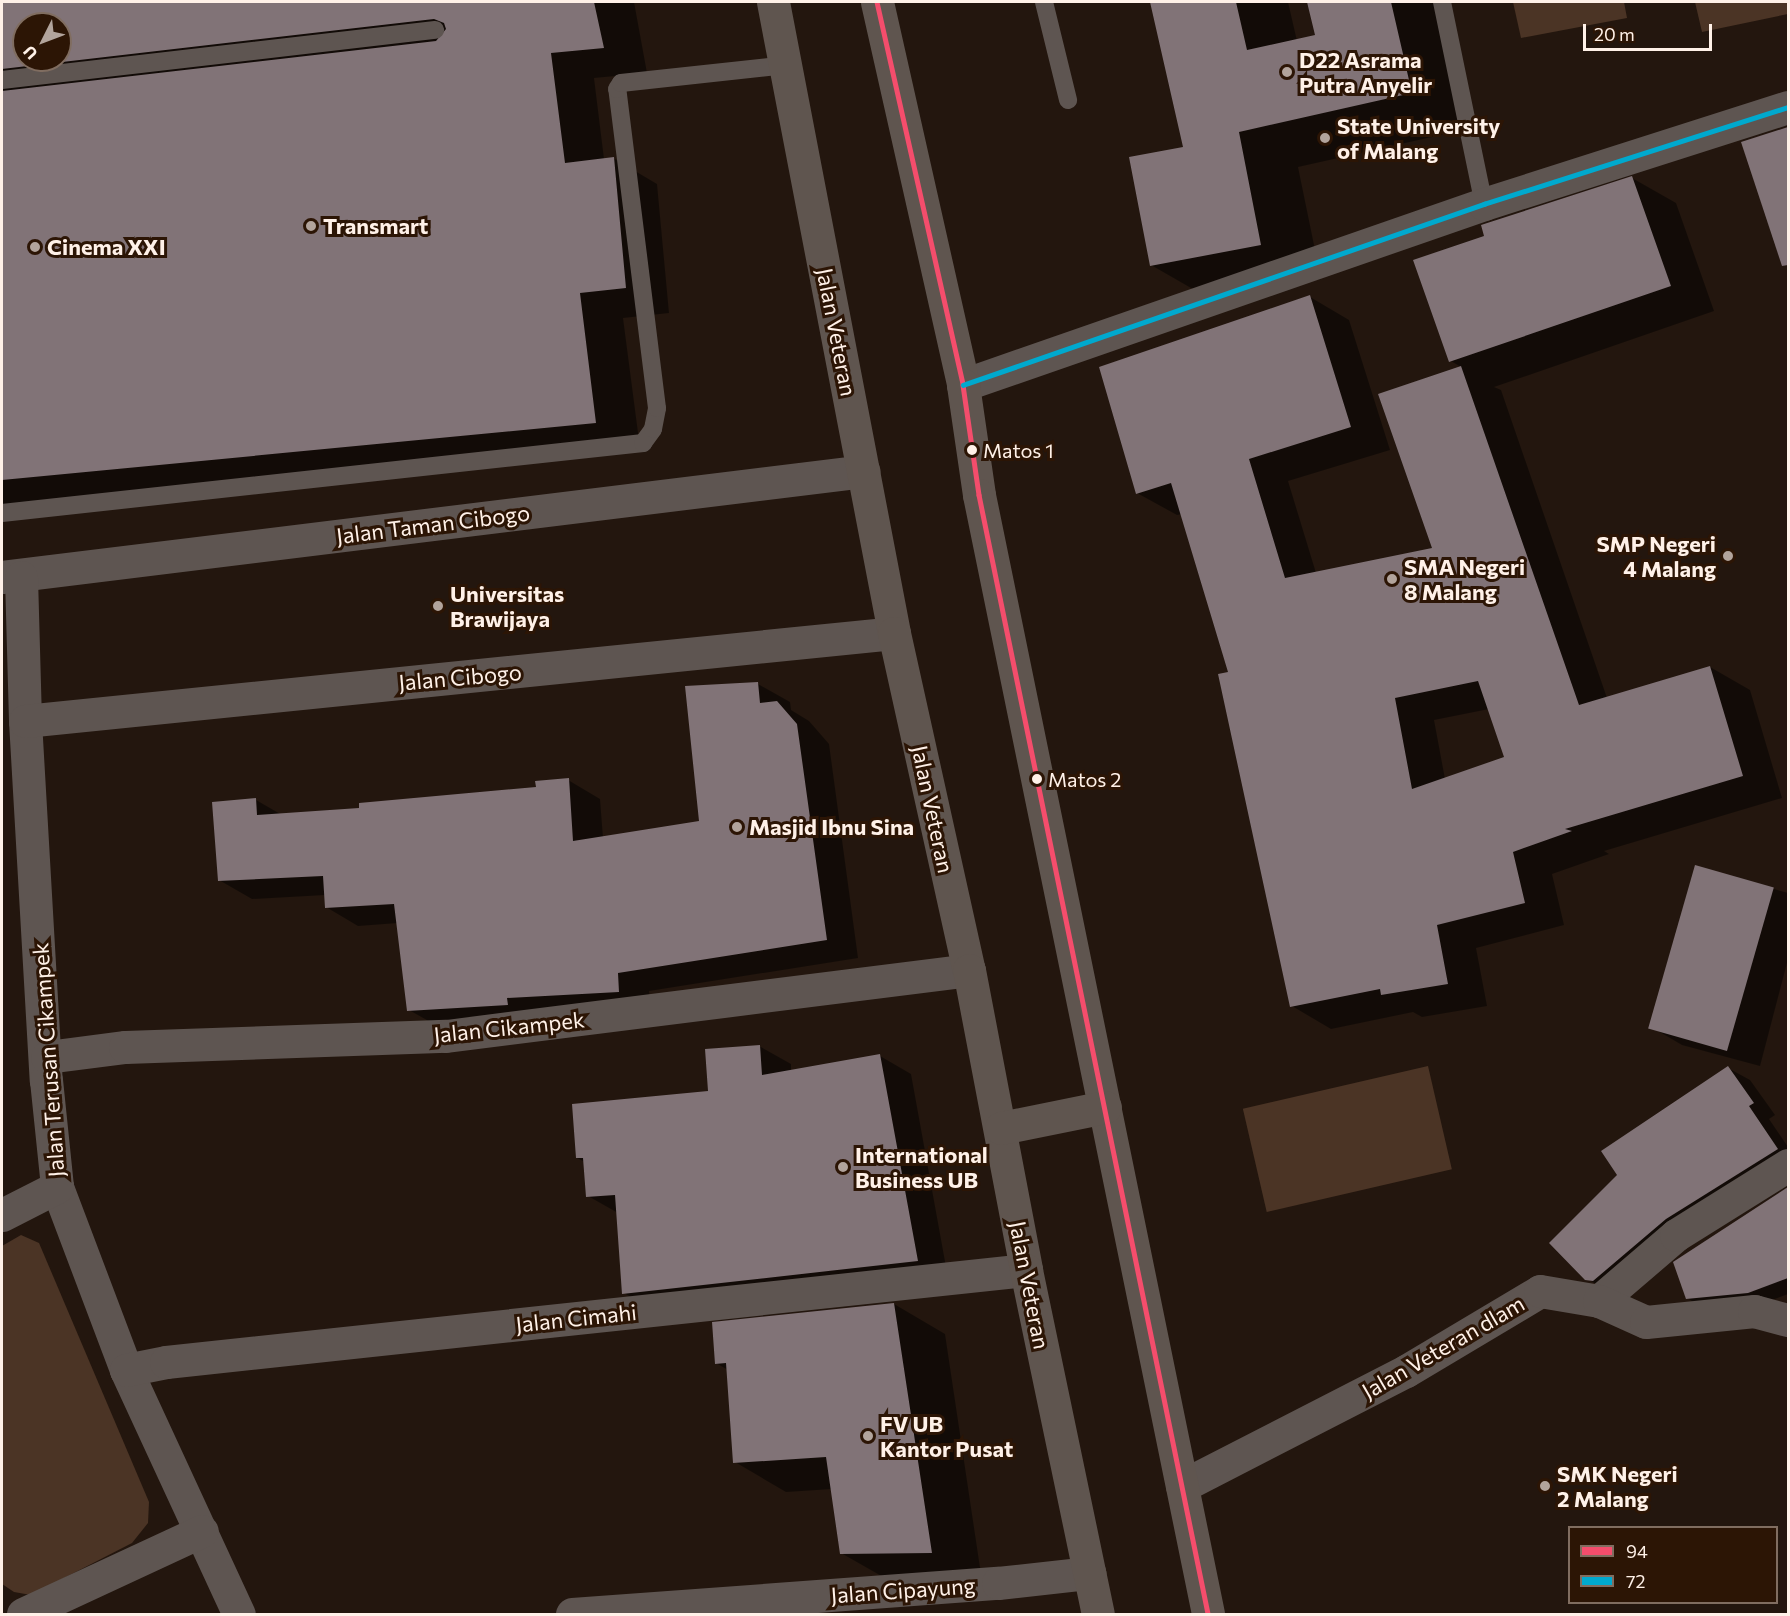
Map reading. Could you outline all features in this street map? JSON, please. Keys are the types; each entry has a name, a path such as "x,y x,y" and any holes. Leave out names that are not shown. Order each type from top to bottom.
{"main road":[{"name":"Jalan Veteran","path":"773,2 894,633 969,970 1001,1128 1026,1270 1098,1614"},
{"path":"877,2 963,385 979,495 1208,1614"},
{"path":"1001,1128 1104,1107"}],"street":[{"path":"963,385 1484,204 1788,107"},
{"name":"Jalan Taman Cibogo","path":"11,577 864,471"},
{"name":"Jalan Terusan Cikampek","path":"11,577 25,721 57,1187 126,1370 239,1614"},
{"name":"Jalan Cibogo","path":"25,721 894,633"},
{"name":"Jalan Cikampek","path":"47,1057 125,1047 446,1036 969,970"},
{"path":"1599,1300 1676,1234 1788,1165"},
{"path":"2,1215 57,1187"},
{"name":"Jalan Cimahi","path":"126,1370 166,1362 1026,1270"},
{"name":"Jalan Veteran dlam","path":"1182,1486 1406,1371 1540,1292 1599,1300 1646,1322 1754,1311 1788,1320"},
{"path":"23,1614 202,1531"},
{"name":"Jalan Cipayung","path":"572,1614 998,1583 1089,1573"}],"lane":[{"path":"1044,2 1068,100"},
{"path":"1442,2 1484,204"},
{"path":"2,81 435,30"},
{"path":"2,513 644,443 653,429 657,408 618,86 786,64"}],"shaded area":[{"path":"1513,2 1624,2 1627,18 1521,38"},
{"path":"1695,2 1788,2 1788,14 1702,32"},
{"path":"1428,1066 1452,1169 1267,1212 1243,1109"},
{"path":"21,1235 39,1243 149,1502 148,1523 132,1543 31,1595 14,1592 2,1584 2,1246"}],"building":[{"name":"Transmart","path":"2,2 594,2 604,48 551,53 565,163 614,157 626,288 580,293 596,423 2,480 2,91 436,41 446,29 444,23 434,19 72,61 72,12 12,12 12,68 2,69"},
{"name":"D22 Asrama Putra Anyelir","path":"1150,2 1236,2 1247,50 1315,35 1307,2 1391,2 1412,93 1239,132 1261,245 1150,266 1129,157 1183,147"},
{"path":"1788,127 1788,265 1782,266 1741,142"},
{"path":"1632,176 1671,286 1449,362 1413,260 1484,236 1481,225"},
{"path":"1310,295 1351,427 1249,459 1285,578 1432,548 1378,394 1461,366 1579,705 1710,666 1743,776 1565,829 1572,831 1513,852 1525,903 1437,925 1448,984 1381,995 1380,989 1290,1007 1218,674 1228,672 1171,483 1136,494 1099,367","holes":["1478,681 1504,757 1412,789 1395,698"]},
{"path":"758,682 760,703 777,701 797,724 827,940 618,973 619,992 507,998 508,1005 407,1011 394,904 325,908 323,876 218,881 212,802 256,798 257,815 359,808 359,803 536,787 535,781 569,778 573,841 699,821 685,686"},
{"path":"1695,865 1774,888 1727,1051 1648,1028"},
{"path":"760,1045 762,1075 880,1054 918,1261 622,1294 615,1195 586,1197 583,1158 576,1158 572,1104 708,1091 705,1049"},
{"path":"1728,1066 1754,1103 1749,1106 1778,1149 1666,1219 1593,1281 1585,1280 1549,1243 1617,1175 1601,1151"},
{"path":"1788,1187 1788,1278 1748,1293 1686,1299 1673,1262"},
{"name":"FV UB Kantor Pusat","path":"894,1303 932,1553 840,1554 826,1457 733,1463 726,1363 715,1364 712,1322"}],"transit line":[{"name":"94","path":"877,2 963,385 979,495 1208,1614"},
{"name":"72","path":"963,385 1484,204 1788,107"}],"place":[{"name":"D22 Asrama Putra Anyelir","path":"1287,72"},
{"name":"State University of Malang","path":"1325,138"},
{"name":"Transmart","path":"311,226"},
{"name":"Cinema XXI","path":"35,247"},
{"name":"Matos 1","path":"972,450"},
{"name":"SMP Negeri 4 Malang","path":"1728,556"},
{"name":"SMA Negeri 8 Malang","path":"1392,579"},
{"name":"Universitas Brawijaya","path":"438,606"},
{"name":"Matos 2","path":"1037,779"},
{"name":"Masjid Ibnu Sina","path":"737,827"},
{"name":"International Business UB","path":"843,1167"},
{"name":"FV UB Kantor Pusat","path":"868,1436"},
{"name":"SMK Negeri 2 Malang","path":"1545,1486"}]}
